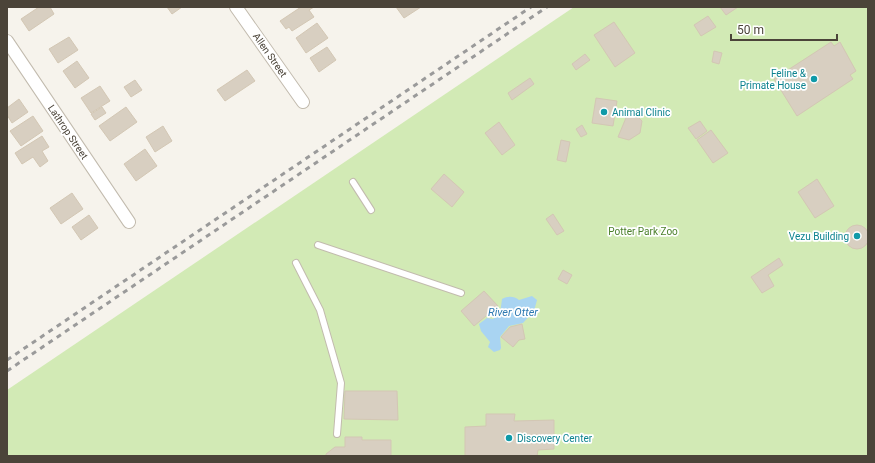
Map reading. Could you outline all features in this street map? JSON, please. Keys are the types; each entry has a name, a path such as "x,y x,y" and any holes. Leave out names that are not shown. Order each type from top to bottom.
{"street":[{"name":"Allen Street","path":"236,7 303,102"},
{"name":"Lathrop Street","path":"7,41 129,222"}],"lane":[{"path":"352,182 371,210"},
{"path":"318,244 461,293"},
{"path":"296,263 320,310 341,383 337,434"}],"green space":[{"name":"Potter Park Zoo","path":"574,7 868,7 868,456 7,456 7,390"}],"water":[{"name":"River Otter","path":"532,296 537,300 534,311 523,323 509,326 500,337 500,350 494,352 488,347 490,342 481,331 479,324 487,318 493,319 500,314 502,299 511,297 519,300"}],"building":[{"path":"39,7 50,7 54,14 29,31 21,19"},
{"path":"167,7 182,7 172,14"},
{"path":"301,7 314,7 309,10 314,17 292,31 289,27 286,29 280,21"},
{"path":"396,7 421,7 404,18"},
{"path":"720,7 738,7 726,15"},
{"path":"708,16 716,27 701,36 694,25"},
{"path":"614,22 635,53 615,67 594,35"},
{"path":"317,23 328,38 306,53 296,38"},
{"path":"69,37 78,50 58,63 49,49"},
{"name":"Feline & Primate House","path":"831,42 834,46 840,42 856,71 850,75 853,79 797,116 774,79"},
{"path":"327,47 336,60 319,72 310,58"},
{"path":"714,51 722,53 719,64 712,62"},
{"path":"585,54 590,60 576,70 572,64"},
{"path":"77,61 89,78 75,88 63,71"},
{"path":"247,70 255,81 225,101 217,90"},
{"path":"530,78 534,84 512,100 508,93"},
{"path":"135,80 142,90 131,97 124,87"},
{"path":"100,86 110,101 91,113 81,98"},
{"name":"Animal Clinic","path":"596,98 617,101 613,126 592,123"},
{"path":"19,99 28,112 12,123 7,115 7,108"},
{"path":"102,107 106,113 95,120 91,114"},
{"path":"126,107 137,122 110,141 99,126"},
{"path":"628,113 635,114 642,121 640,133 629,140 618,137"},
{"path":"33,116 43,131 21,146 10,131"},
{"path":"700,121 707,131 696,139 688,128"},
{"path":"499,122 515,145 502,155 485,133"},
{"path":"582,125 587,134 581,137 576,129"},
{"path":"163,126 172,141 155,152 146,137"},
{"path":"711,130 728,153 713,163 697,140"},
{"path":"42,136 49,147 42,151 48,161 40,167 33,157 22,164 15,153"},
{"path":"561,140 570,142 566,162 557,160"},
{"path":"145,149 157,166 136,181 124,164"},
{"path":"444,174 464,192 452,207 431,189"},
{"path":"817,179 834,206 815,218 798,192"},
{"path":"72,193 83,209 61,224 50,208"},
{"path":"553,214 564,231 557,235 546,219"},
{"path":"89,215 98,228 81,240 72,227"},
{"name":"Vezu Building","path":"857,225 865,229 869,237 865,245 857,249 849,245 845,237 849,229"},
{"path":"779,258 783,265 768,275 774,286 762,293 751,277"},
{"path":"563,270 572,275 567,284 558,279"},
{"path":"484,291 498,306 474,326 461,311"},
{"path":"522,324 525,339 519,340 513,347 501,337 510,327"},
{"path":"345,391 397,391 398,420 344,419"},
{"name":"Discovery Center","path":"486,414 515,414 514,421 554,420 554,449 538,450 537,456 465,456 465,427 486,426"},
{"path":"345,437 362,437 362,440 391,440 391,456 326,456 326,454 335,447 345,447"}],"railway":[{"path":"7,360 531,7"},
{"path":"7,371 547,7"}],"place":[{"name":"Feline & Primate House","path":"814,79"},
{"name":"Animal Clinic","path":"604,112"},
{"name":"Vezu Building","path":"857,236"},
{"name":"Discovery Center","path":"509,438"}]}
